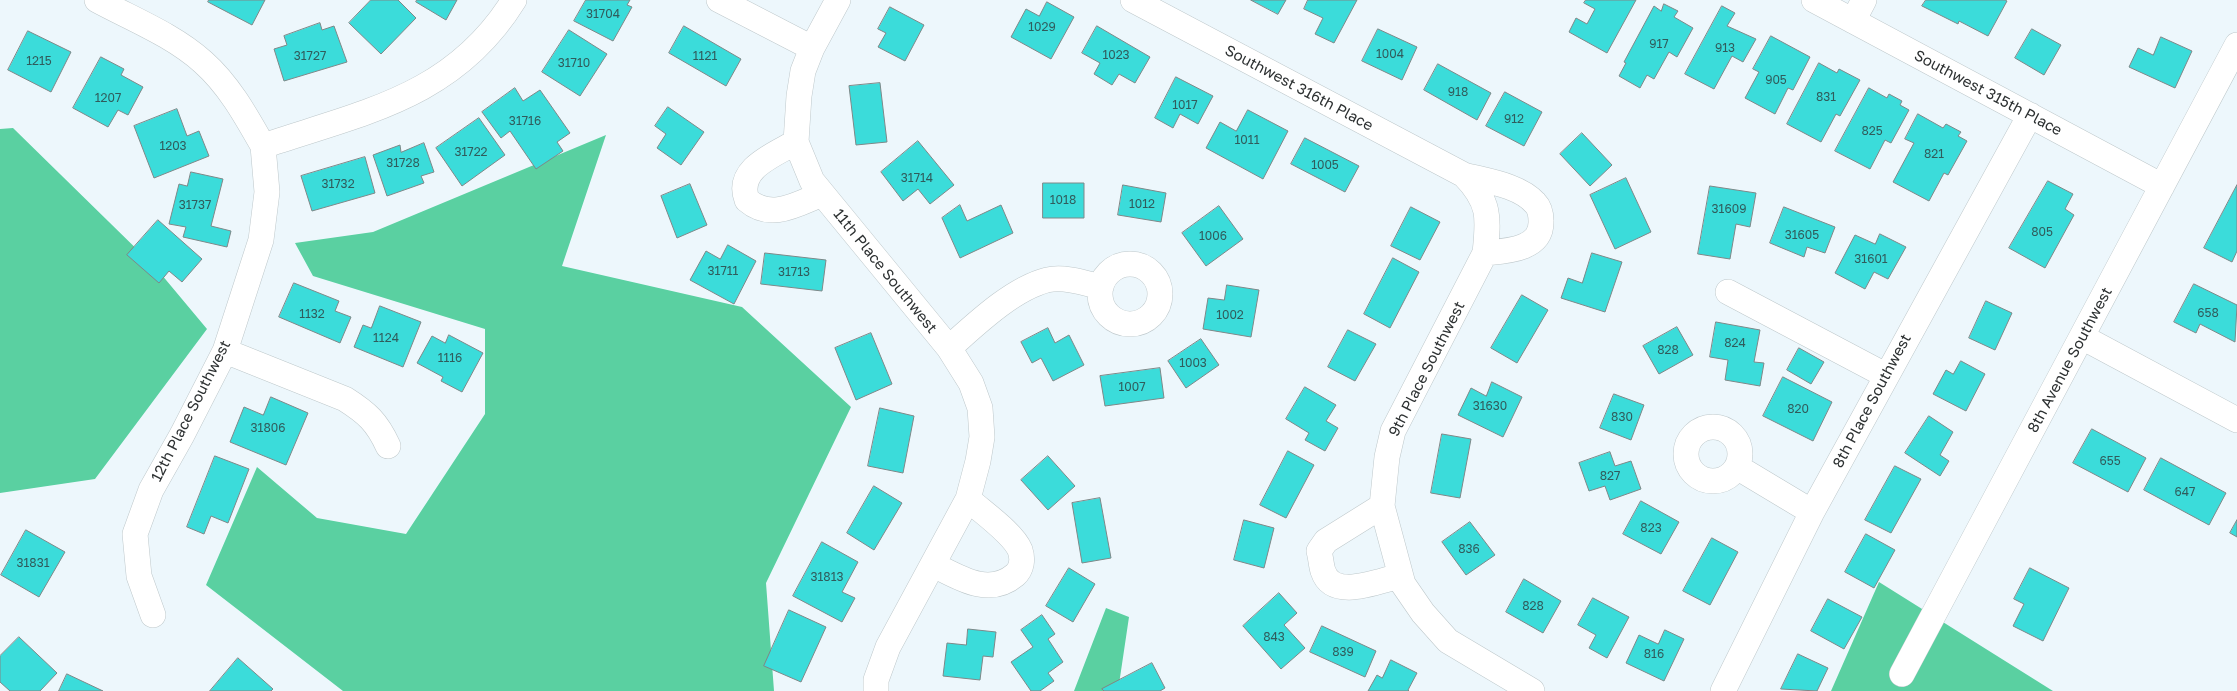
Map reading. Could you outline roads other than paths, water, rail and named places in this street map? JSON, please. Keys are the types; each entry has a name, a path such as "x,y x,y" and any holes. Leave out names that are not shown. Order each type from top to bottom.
{"street":[{"path":"97,0 179,44 203,62 222,82 244,112 263,146 417,92 465,60 488,38 514,0"},
{"path":"719,0 812,48"},
{"name":"11th Place Southwest","path":"838,0 812,48 803,72 799,96 796,142 812,182 949,348 971,383 980,408 982,436 978,462 968,499 888,647 876,680 876,691"},
{"name":"Southwest 316th Place","path":"1133,0 1464,175"},
{"name":"Southwest 315th Place","path":"1814,0 1859,10 2030,115 2162,186"},
{"name":"8th Avenue Southwest","path":"1902,674 2237,45"},
{"name":"8th Place Southwest","path":"1723,691 1812,512 1885,375 2030,115"},
{"name":"11th Place Southwest","path":"796,142 750,171 744,183 747,200 763,210 777,212 822,194"},
{"name":"12th Place Southwest","path":"153,615 139,576 135,534 151,490 182,436 225,351 261,240 267,192 263,146"},
{"path":"1464,175 1508,187 1535,203 1541,212 1540,232 1530,243 1518,249 1485,253"},
{"name":"9th Place Southwest","path":"1464,175 1480,192 1486,210 1488,230 1485,253 1393,431 1387,456 1382,506 1400,576 1423,613 1448,641 1532,691"},
{"path":"949,348 981,319 1014,296 1048,280 1073,280 1101,287"},
{"path":"1728,292 1885,375"},
{"path":"2082,337 2237,420"},
{"path":"225,351 345,399 363,411 378,426 388,446"},
{"path":"1737,467 1812,512"},
{"path":"934,564 971,583 998,586 1018,572 1022,562 1020,550 1014,540 968,499"},
{"path":"1382,506 1326,541 1320,551 1323,572 1333,585 1345,588 1400,576"}]}
